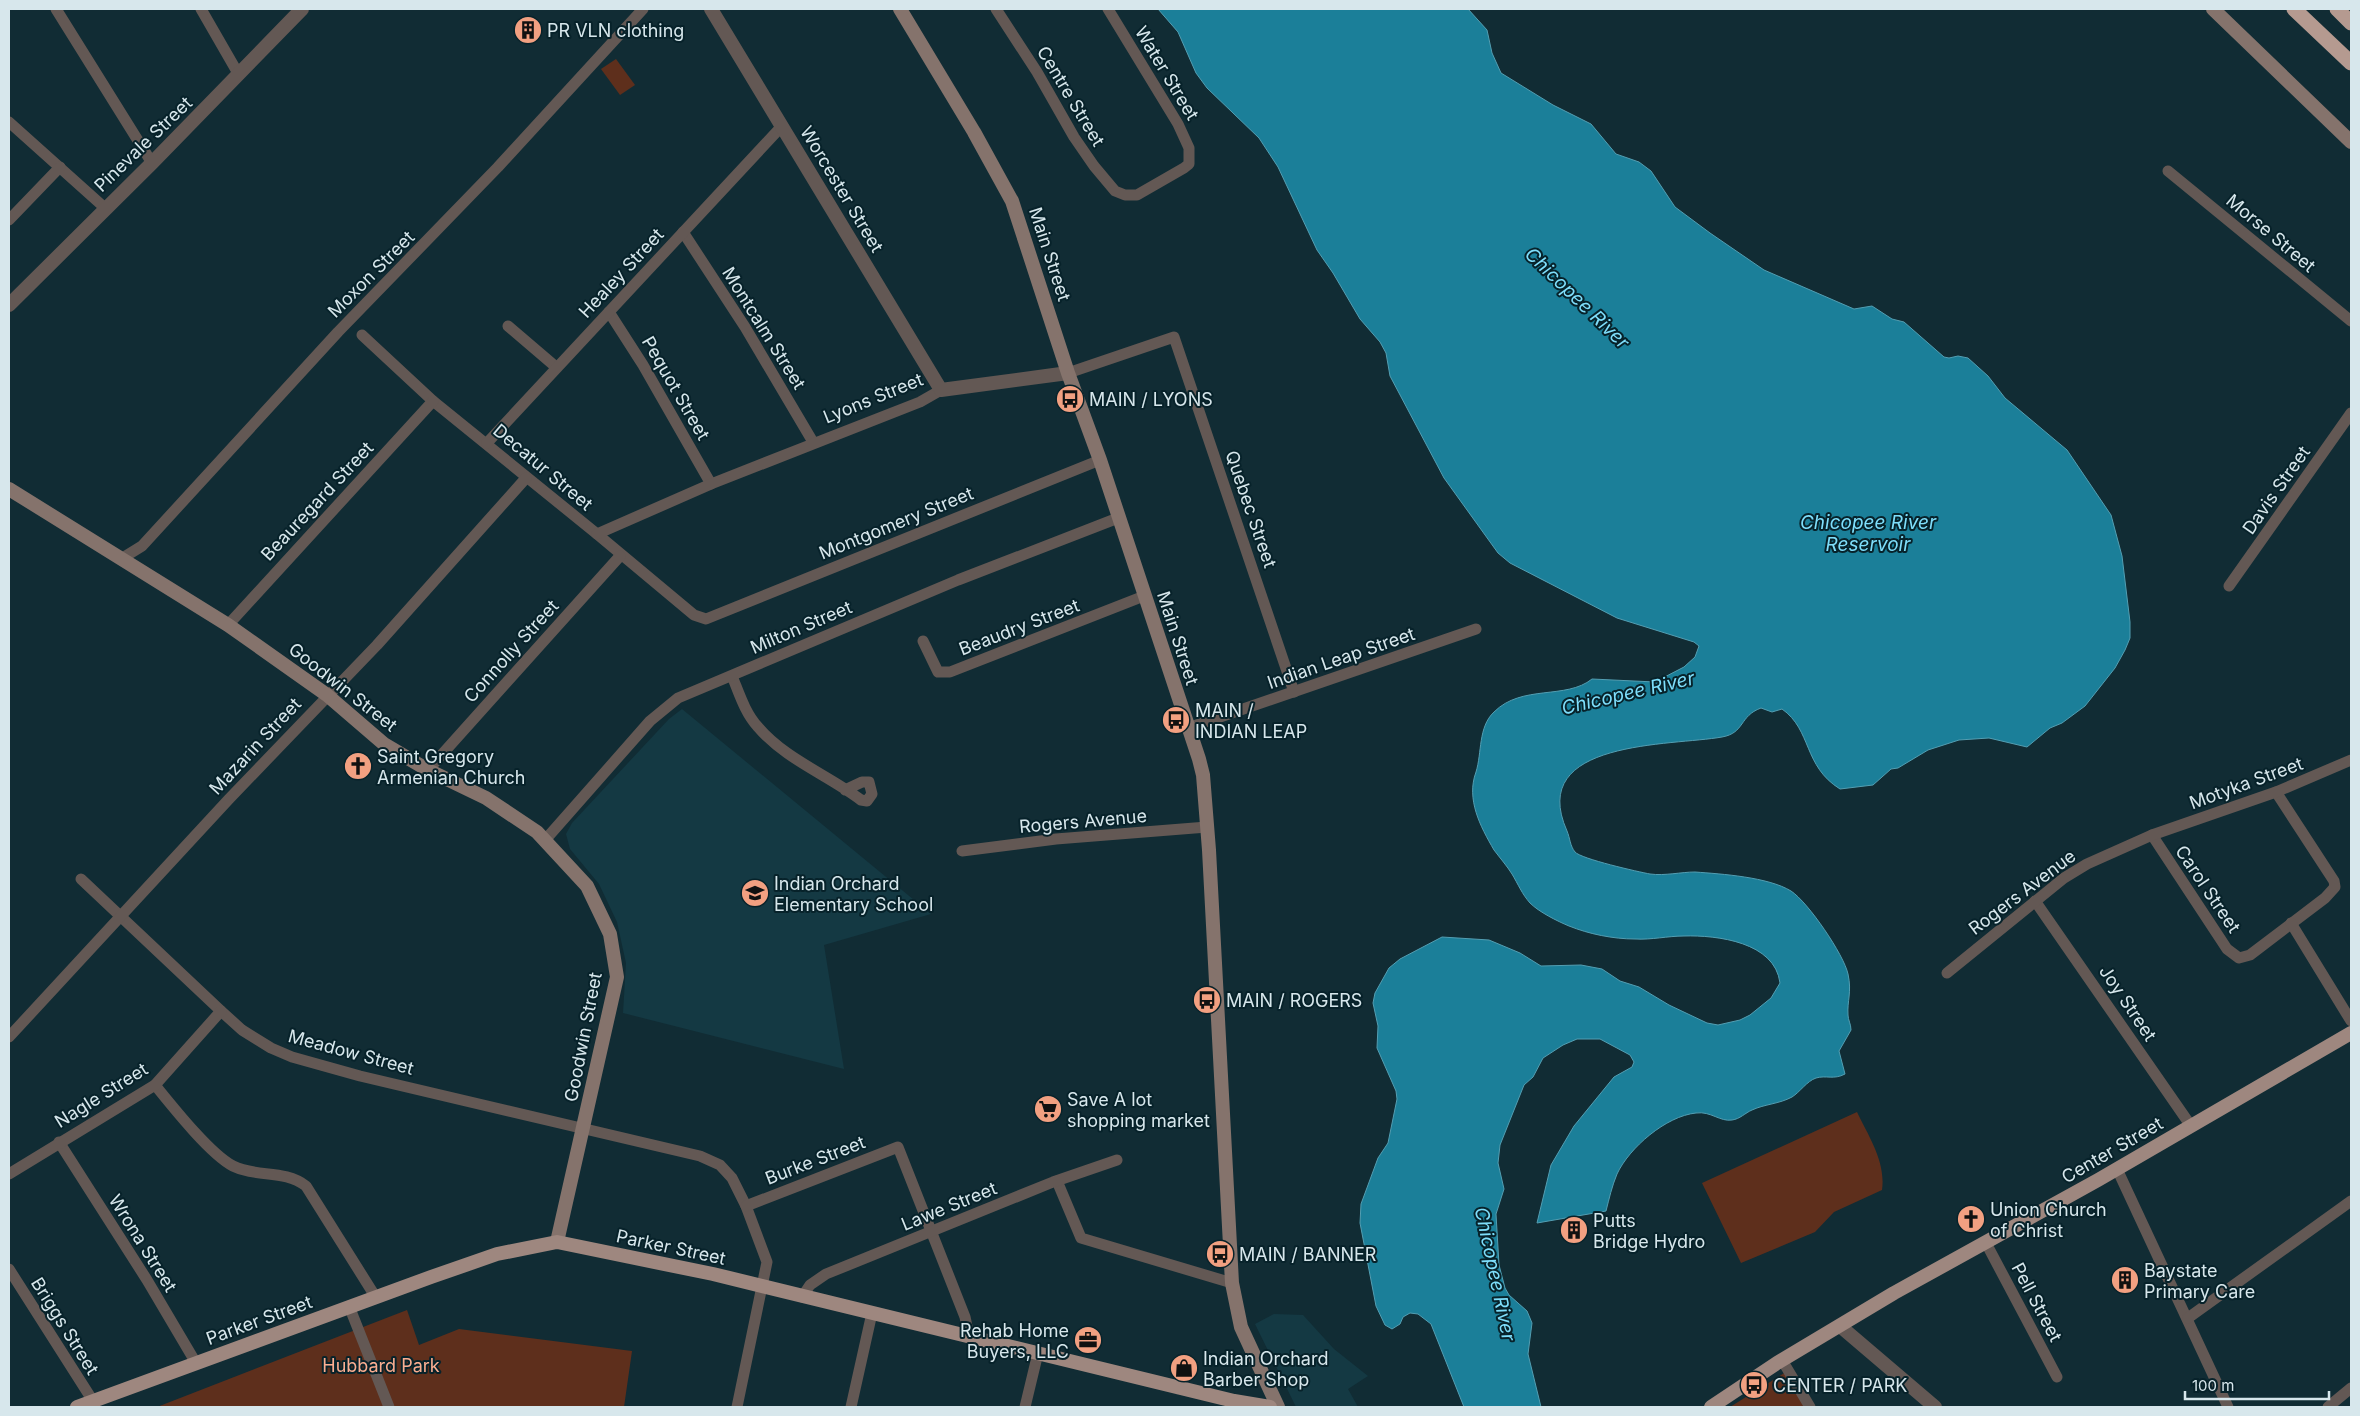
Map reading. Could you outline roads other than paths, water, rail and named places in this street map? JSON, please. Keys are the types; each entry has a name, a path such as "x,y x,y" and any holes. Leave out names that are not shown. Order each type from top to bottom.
{"highway":[{"path":"2294,9 2351,63"},
{"path":"2337,9 2351,23"}],"main road":[{"name":"Main Street","path":"900,9 974,132 1012,201 1068,373 1100,460 1203,775 1232,1283 1241,1327 1278,1407"},
{"path":"2213,9 2351,142"},
{"name":"Goodwin Street","path":"9,489 228,625 326,695 384,744 428,770 486,798 546,839 587,886 610,934 617,977 584,1128 556,1242"},
{"name":"Center Street","path":"1711,1407 1782,1360 1894,1293 2118,1169 2351,1033"},
{"name":"Parker Street","path":"78,1407 375,1296 497,1254 556,1242 713,1274 764,1288 1038,1353 1235,1405 1270,1407"}],"street":[{"path":"56,9 152,163"},
{"path":"201,9 239,75"},
{"name":"Pinevale Street","path":"9,305 152,163 302,9"},
{"name":"Moxon Street","path":"121,559 142,546 338,332 498,168 643,9"},
{"name":"Worcester Street","path":"711,9 941,390"},
{"name":"Centre Street","path":"996,9 1089,159 1115,191 1123,194 1137,195 1167,180 1184,168 1190,157"},
{"name":"Water Street","path":"1108,9 1178,124 1190,148 1190,157"},
{"path":"9,122 105,208"},
{"name":"Healey Street","path":"487,443 782,126"},
{"path":"9,220 60,167"},
{"name":"Morse Street","path":"2168,171 2351,321"},
{"name":"Montcalm Street","path":"683,232 745,327 814,442"},
{"name":"Pequot Street","path":"609,312 643,365 710,484"},
{"path":"508,326 556,367"},
{"name":"Decatur Street","path":"362,336 433,401 597,534 620,556 694,615 706,619"},
{"name":"Lyons Street","path":"597,534 710,484 920,402 941,390 1068,373 1174,337"},
{"name":"Quebec Street","path":"1174,337 1294,692"},
{"name":"Beauregard Street","path":"228,625 433,401"},
{"name":"Davis Street","path":"2229,586 2351,413"},
{"name":"Montgomery Street","path":"706,619 1100,460"},
{"name":"Mazarin Street","path":"9,1037 326,695 377,644 526,478"},
{"name":"Milton Street","path":"546,839 656,715 685,694 951,583 1118,518"},
{"name":"Connolly Street","path":"428,770 620,556"},
{"name":"Beaudry Street","path":"923,641 938,672 950,672 1144,596"},
{"name":"Indian Leap Street","path":"1188,728 1476,629"},
{"path":"732,676 744,704 757,727 807,766 845,790"},
{"name":"Motyka Street","path":"2152,835 2276,792 2351,760"},
{"path":"2276,792 2334,881 2335,887 2325,898 2291,923 2351,1021"},
{"name":"Rogers Avenue","path":"962,851 1056,839 1207,827"},
{"name":"Rogers Avenue","path":"1947,973 2035,901 2086,864 2152,835"},
{"name":"Carol Street","path":"2152,835 2227,949 2239,958 2250,955 2291,923"},
{"name":"Meadow Street","path":"81,879 221,1012 248,1034 292,1057 360,1076 584,1128 712,1160 720,1164 732,1178 746,1206 768,1262 764,1288 737,1407"},
{"name":"Joy Street","path":"2035,901 2191,1126"},
{"name":"Nagle Street","path":"9,1174 155,1085 221,1012"},
{"path":"155,1085 217,1154 233,1166 287,1176 296,1179 306,1186 375,1296"},
{"name":"Wrona Street","path":"59,1142 147,1280 196,1363"},
{"name":"Burke Street","path":"746,1206 898,1147 932,1232"},
{"name":"Lawe Street","path":"802,1297 810,1285 826,1274 1056,1181 1117,1160"},
{"path":"2118,1169 2228,1407"},
{"path":"1056,1181 1081,1238 1232,1283"},
{"path":"2188,1318 2351,1201"},
{"path":"932,1232 965,1317 969,1336"},
{"name":"Pell Street","path":"1986,1243 2057,1377"},
{"name":"Briggs Street","path":"9,1269 93,1401"},
{"path":"349,1306 389,1407"},
{"path":"851,1407 872,1313"},
{"path":"1840,1326 1935,1407"},
{"path":"1025,1407 1038,1353"},
{"path":"1782,1360 1810,1407"},
{"path":"2328,1407 2351,1388"}],"water":[{"name":"Chicopee River Reservoir","path":"1158,9 1468,9 1487,30 1492,53 1501,73 1553,105 1591,124 1616,154 1639,162 1651,171 1675,207 1710,233 1764,270 1854,309 1872,306 1892,319 1904,322 1944,357 1958,356 1968,358 1988,376 2005,398 2067,450 2111,515 2122,556 2130,622 2130,638 2115,668 2085,706 2062,723 2050,728 2027,747 1989,738 1959,740 1928,750 1898,768 1891,769 1873,785 1840,789 1828,780 1820,770 1799,727 1792,718 1782,709 1772,712 1761,708 1749,715 1735,732 1729,735 1640,746 1610,753 1585,763 1567,779 1560,801 1571,845 1579,855 1650,874 1695,872 1758,879 1781,886 1798,897 1807,906 1833,942 1845,965 1849,980 1848,1015 1851,1030 1839,1051 1845,1074 1837,1077 1816,1078 1792,1097 1749,1111 1735,1119 1728,1120 1696,1113 1684,1115 1673,1120 1650,1135 1630,1154 1617,1174 1606,1211 1537,1223 1551,1165 1574,1126 1614,1077 1632,1067 1634,1062 1630,1055 1600,1039 1577,1039 1563,1045 1543,1058 1533,1077 1524,1085 1500,1145 1498,1163 1504,1189 1496,1214 1499,1265 1505,1288 1509,1295 1527,1311 1532,1323 1528,1354 1541,1407 1464,1407 1431,1324 1418,1314 1410,1313 1403,1317 1400,1324 1392,1329 1385,1325 1376,1306 1360,1223 1361,1204 1378,1158 1388,1143 1397,1099 1396,1091 1377,1048 1378,1026 1373,1003 1375,993 1389,968 1400,959 1442,937 1489,940 1520,953 1541,966 1581,965 1602,969 1620,981 1639,987 1669,1005 1707,1023 1718,1025 1740,1020 1750,1015 1771,998 1780,983 1776,969 1768,958 1742,944 1712,937 1697,936 1641,939 1610,937 1593,934 1569,926 1538,910 1527,900 1510,871 1494,850 1476,812 1473,782 1485,725 1494,712 1505,703 1530,695 1570,689 1592,679 1655,682 1684,667 1695,657 1699,646 1694,642 1617,618 1510,563 1498,553 1444,478 1390,376 1386,353 1380,342 1360,319 1317,250 1278,167 1259,138 1207,88 1196,73 1178,32"}],"place":[{"name":"PR VLN clothing","path":"528,30"},
{"name":"MAIN / LYONS","path":"1070,399"},
{"name":"MAIN / INDIAN LEAP","path":"1176,720"},
{"name":"Saint Gregory Armenian Church","path":"358,766"},
{"name":"Indian Orchard Elementary School","path":"755,893"},
{"name":"MAIN / ROGERS","path":"1207,1000"},
{"name":"Save A lot shopping market","path":"1048,1109"},
{"name":"Union Church of Christ","path":"1971,1219"},
{"name":"Putts Bridge Hydro","path":"1574,1230"},
{"name":"MAIN / BANNER","path":"1220,1254"},
{"name":"Baystate Primary Care","path":"2125,1280"},
{"name":"Rehab Home Buyers, LLC","path":"1088,1340"},
{"name":"Indian Orchard Barber Shop","path":"1184,1368"},
{"name":"CENTER / PARK","path":"1754,1385"}],"water label":[{"name":"Chicopee River","path":"1577,298"},
{"name":"Chicopee River","path":"1628,693"},
{"name":"Chicopee River","path":"1495,1274"}],"park label":[{"name":"Hubbard Park","path":"381,1365"}]}
